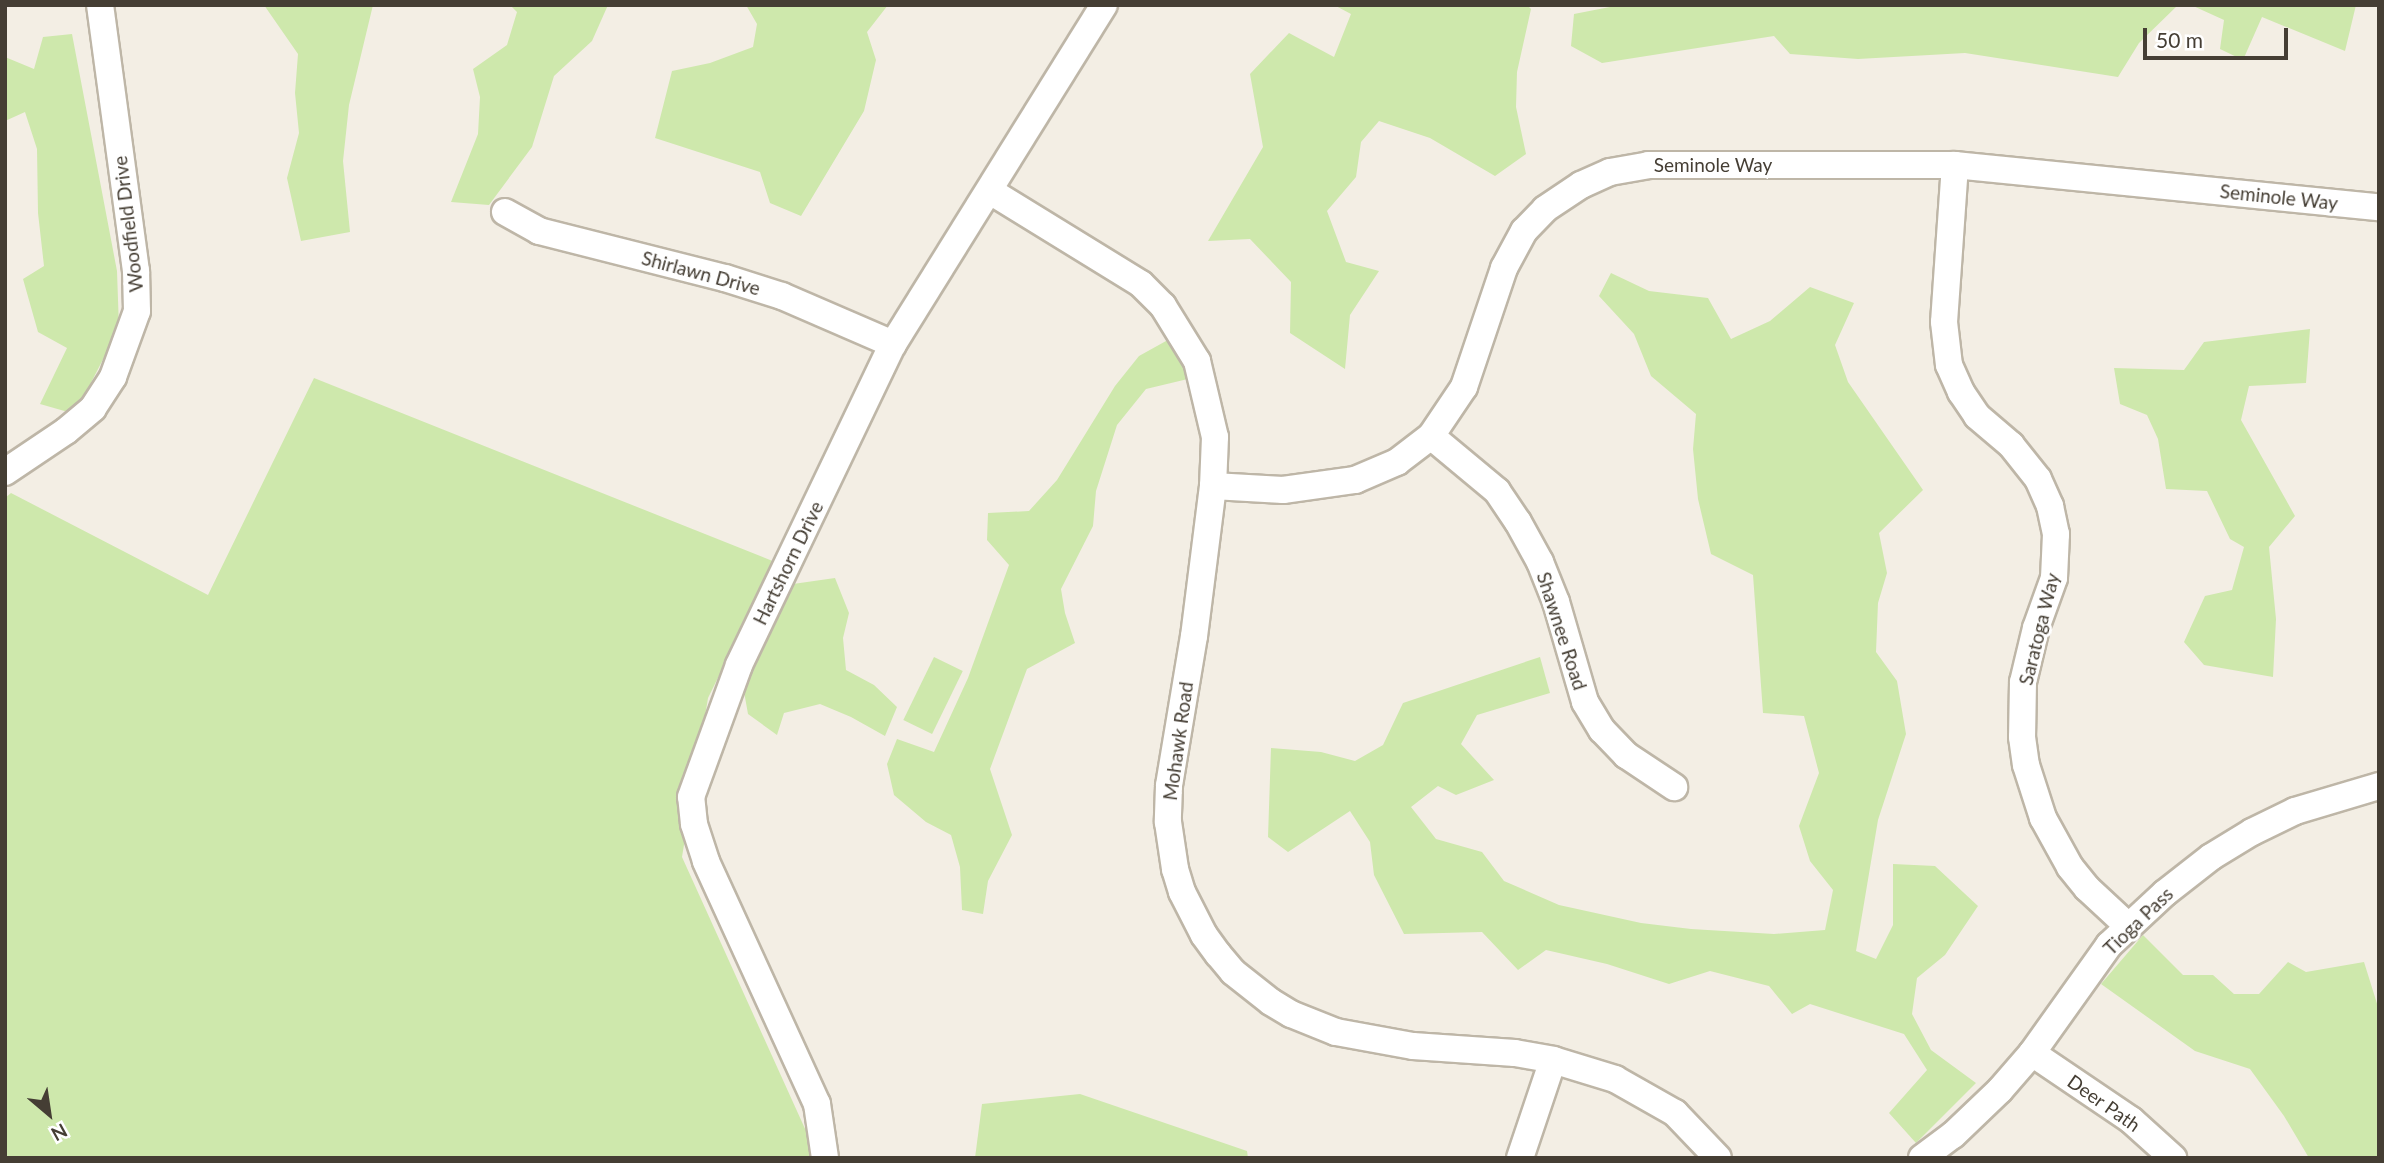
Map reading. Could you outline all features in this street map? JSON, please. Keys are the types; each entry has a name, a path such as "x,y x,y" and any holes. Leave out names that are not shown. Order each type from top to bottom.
{"street":[{"name":"Woodfield Drive","path":"5,472 66,431 93,408 113,377 137,311 135,263 100,5"},
{"name":"Hartshorn Drive","path":"825,1158 817,1104 706,861 694,824 691,797 739,665 894,344 1104,5"},
{"name":"Seminole Way","path":"1213,486 1283,490 1355,480 1397,462 1431,436 1464,387 1504,268 1524,231 1545,209 1581,186 1610,172 1648,165 1955,165 2379,207"},
{"name":"Saratoga Way","path":"1955,165 1944,321 1950,365 1961,392 1973,411 2011,445 2039,479 2050,506 2056,534 2054,578 2036,628 2023,682 2022,737 2026,765 2043,818 2062,855 2087,888 2129,927"},
{"name":"Mohawk Road","path":"990,191 1141,284 1163,306 1197,361 1215,437 1213,486 1194,636 1168,798 1175,869 1187,903 1204,935 1233,972 1251,988 1270,1002 1313,1024 1336,1032 1413,1046 1515,1054 1553,1060 1593,1071 1646,1095 1675,1113 1718,1158"},
{"name":"Shirlawn Drive","path":"505,212 539,231 725,278 782,296 894,344"},
{"name":"Shawnee Road","path":"1431,436 1497,491 1518,522 1540,562 1556,602 1585,702 1602,730 1626,755 1674,787"},
{"name":"Tioga Pass","path":"1922,1158 1953,1135 2000,1090 2032,1053 2109,945 2211,857 2252,832 2295,811 2379,786"},
{"name":"Deer Path","path":"2032,1053 2131,1120 2173,1158"},
{"path":"1520,1158 1553,1060"}],"green space":[{"path":"264,5 373,5 349,105 343,161 350,232 301,241 287,178 299,133 295,93 298,54"},
{"path":"510,5 608,5 592,41 554,76 532,147 489,205 451,202 478,134 480,97 473,69 507,45 517,12"},
{"path":"746,5 888,5 867,32 876,60 864,111 801,216 770,203 760,172 655,138 672,71 710,63 753,47 757,24"},
{"path":"1334,5 1527,5 1531,9 1517,72 1516,107 1526,154 1495,176 1430,138 1379,121 1361,142 1356,177 1327,211 1346,262 1379,271 1350,315 1345,369 1290,333 1291,282 1250,239 1208,241 1263,147 1250,74 1289,33 1334,57 1351,14"},
{"path":"1620,5 2178,5 2139,43 2118,77 1965,53 1858,59 1790,54 1774,36 1602,63 1571,46 1574,14"},
{"path":"2191,5 2356,5 2345,51 2262,17 2243,60 2220,49 2224,20"},
{"path":"72,34 117,271 119,328 75,414 40,404 67,348 38,332 23,279 44,266 38,213 37,149 25,112 5,121 5,57 34,69 43,37"},
{"path":"1611,273 1649,291 1708,298 1731,339 1770,321 1810,287 1854,303 1835,345 1848,382 1923,490 1879,533 1887,573 1878,603 1876,652 1897,681 1906,734 1878,820 1856,951 1876,959 1893,925 1893,864 1935,866 1978,906 1945,955 1917,978 1912,1014 1931,1050 1976,1083 1916,1143 1889,1113 1927,1070 1904,1034 1810,1004 1792,1014 1769,986 1710,971 1669,984 1607,964 1546,950 1518,970 1482,932 1404,934 1374,875 1370,842 1350,811 1288,852 1268,837 1271,748 1321,752 1355,761 1383,745 1403,703 1540,657 1550,693 1477,715 1461,744 1494,780 1456,795 1438,786 1411,807 1436,839 1482,852 1504,881 1559,905 1641,923 1691,929 1774,934 1825,930 1833,890 1810,861 1799,826 1819,773 1804,716 1763,713 1753,575 1711,554 1698,499 1693,449 1696,414 1651,376 1634,334 1599,296"},
{"path":"2310,329 2306,383 2249,386 2241,420 2295,516 2269,547 2276,619 2273,677 2204,665 2184,642 2205,596 2232,590 2244,547 2230,539 2207,491 2166,489 2158,439 2147,415 2120,404 2114,368 2184,370 2204,342"},
{"path":"1175,336 1192,378 1146,389 1117,425 1096,491 1093,526 1061,589 1065,613 1075,643 1027,669 990,769 1012,835 988,881 983,914 962,910 960,867 951,835 926,822 894,795 887,764 897,739 934,752 968,678 1009,565 987,540 988,513 1029,511 1057,480 1115,386 1139,356"},
{"path":"314,378 775,562 708,698 682,857 816,1153 841,1158 5,1158 5,498 11,493 208,595"},
{"path":"835,578 849,613 843,638 846,670 874,685 897,707 885,736 820,704 784,713 777,735 748,714 741,675 793,584"},
{"path":"934,657 963,671 932,734 903,720"},
{"path":"2143,935 2183,975 2213,975 2234,994 2259,994 2288,962 2306,972 2364,962 2379,1010 2379,1158 2309,1158 2284,1116 2250,1069 2195,1051 2101,984"},
{"path":"1080,1094 1247,1151 1248,1158 975,1158 982,1104"}]}
